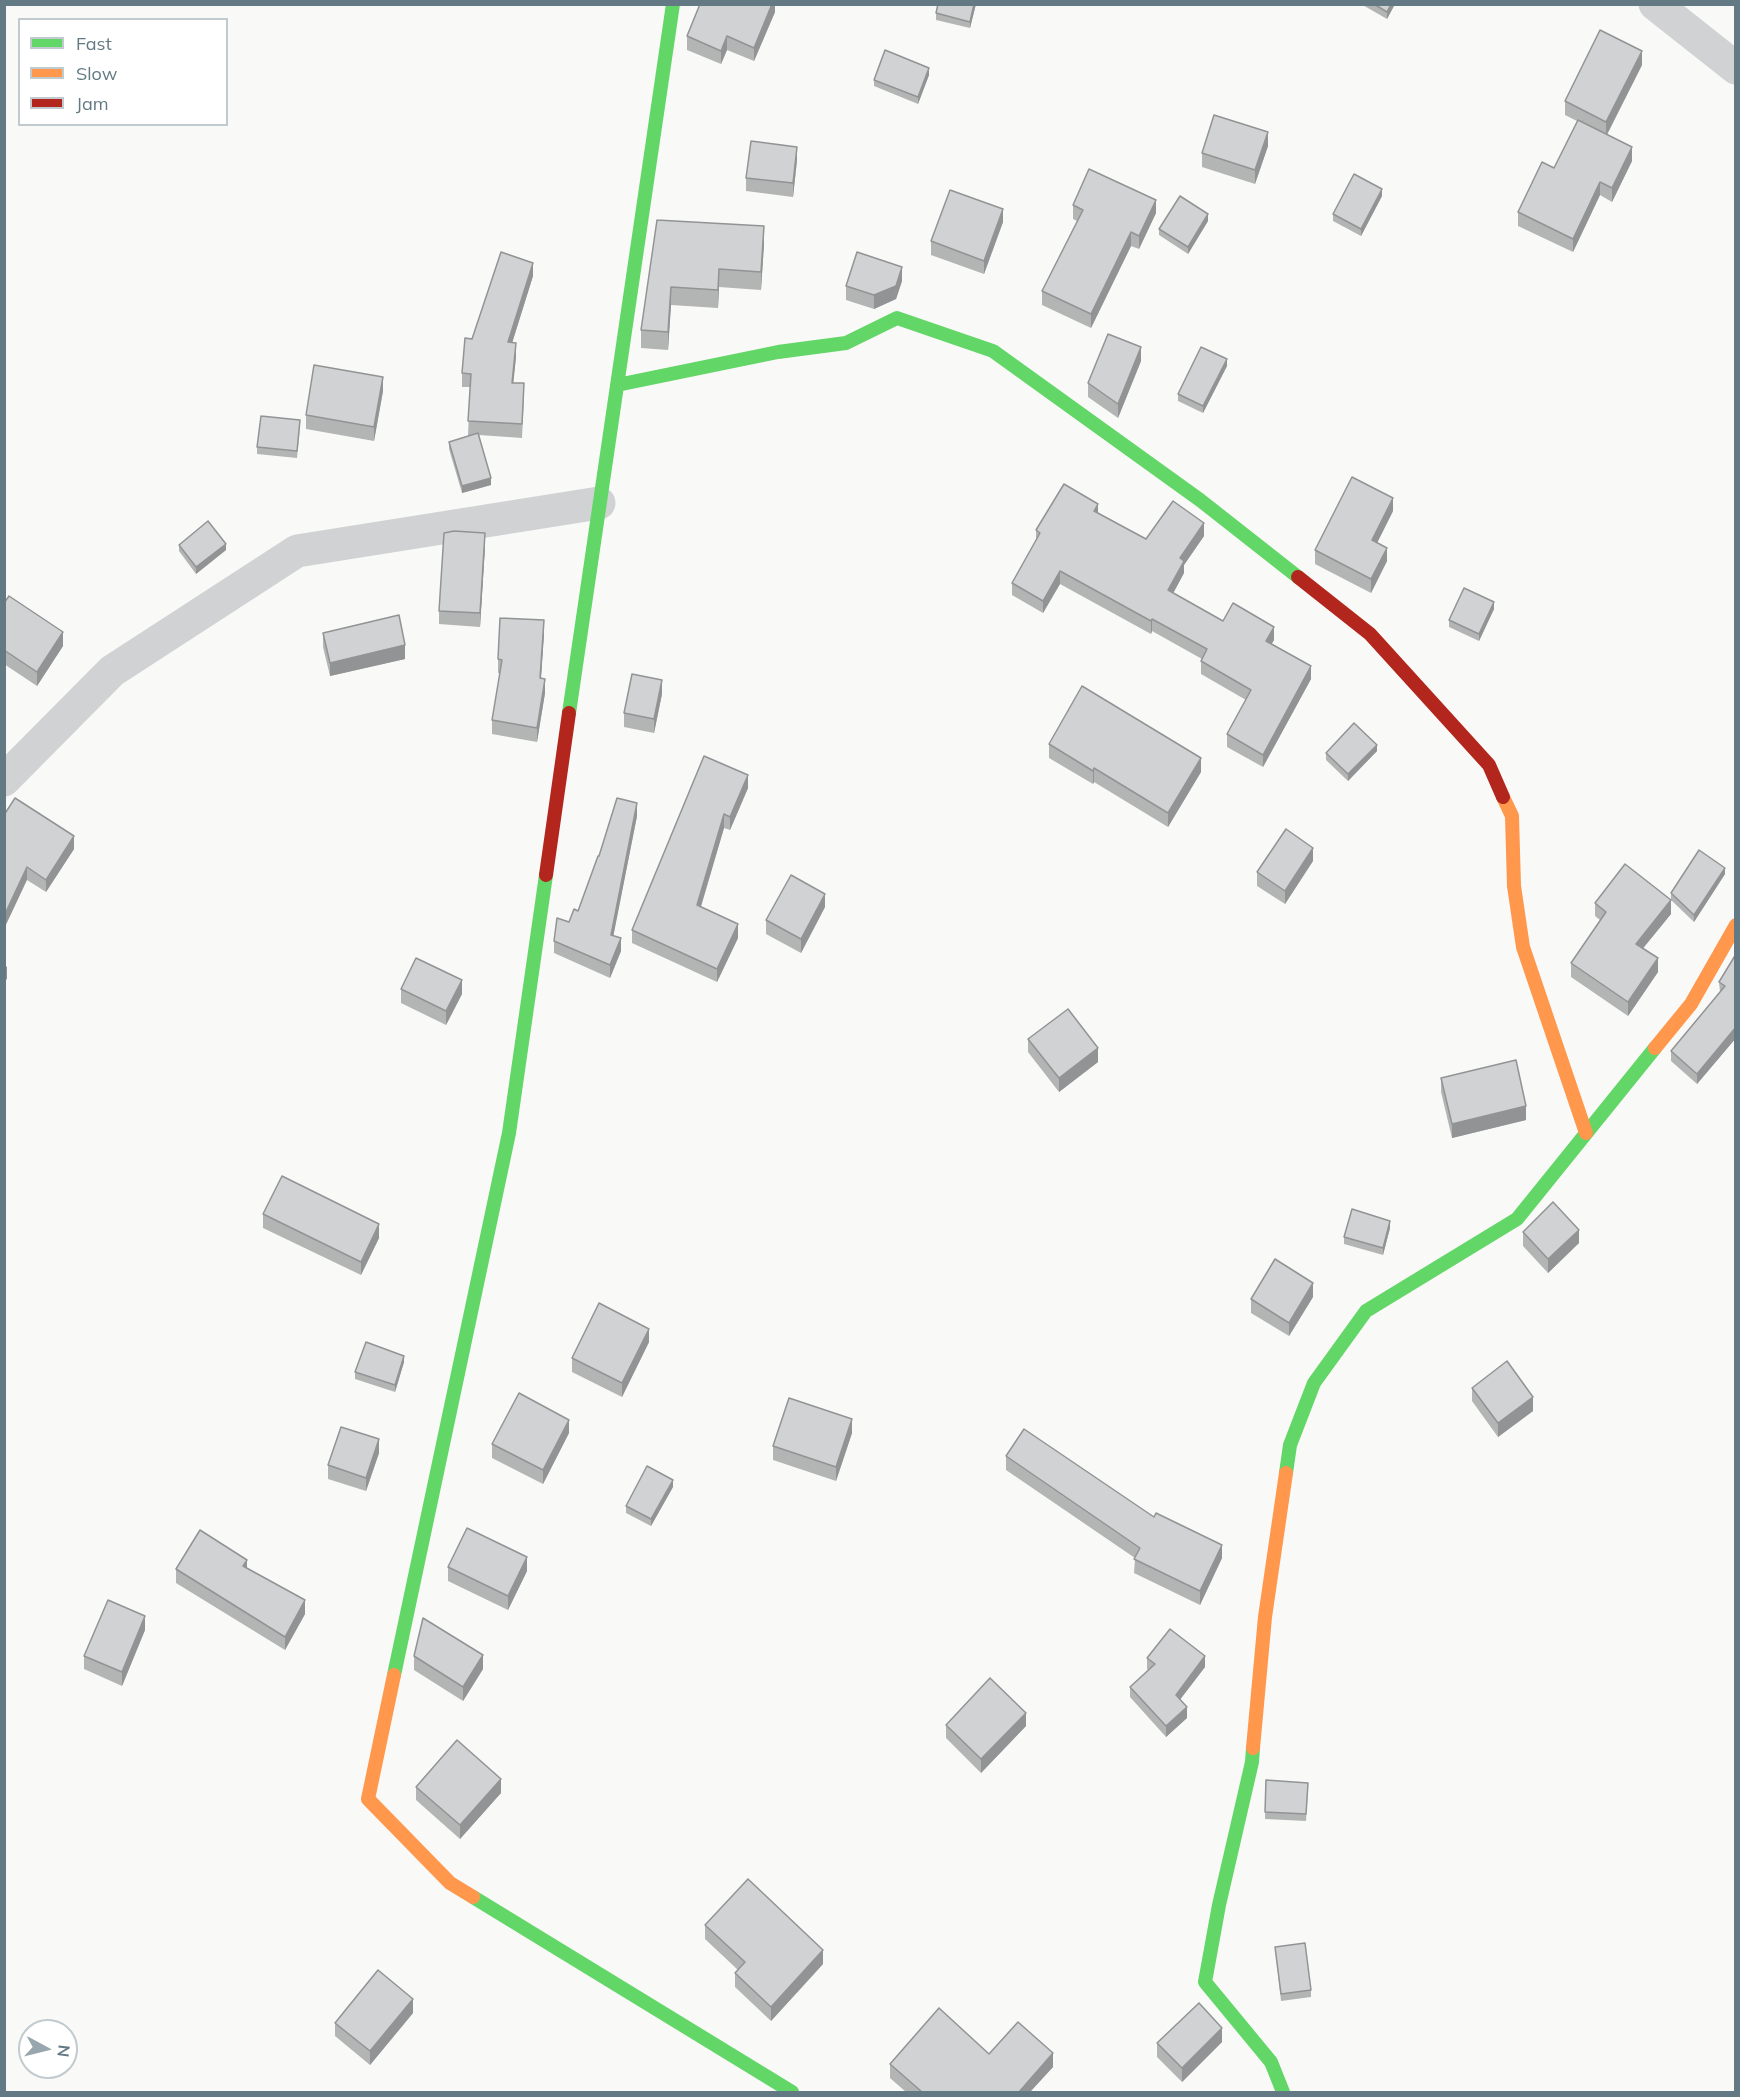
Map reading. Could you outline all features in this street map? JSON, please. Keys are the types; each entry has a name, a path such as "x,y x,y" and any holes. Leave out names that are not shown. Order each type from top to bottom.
{"street":[{"path":"673,4 509,1133 368,1799 450,1883 792,2092"},
{"path":"1655,4 1736,68"},
{"path":"617,385 778,352 846,343 897,318 993,351 1200,500 1370,634 1489,765 1512,816 1514,886 1523,947 1587,1133"},
{"path":"4,780 112,671 297,551 599,503"},
{"path":"1283,2092 1271,2062 1204,1982 1252,1762 1265,1617 1290,1445 1314,1383 1366,1311 1516,1219 1691,1004 1736,925"}],"building":[{"path":"700,4 772,4 754,48 727,36 721,51 687,36"},
{"path":"938,4 974,4 970,22 936,13"},
{"path":"1374,4 1391,4 1387,12"},
{"path":"1600,30 1642,51 1606,122 1565,101"},
{"path":"885,50 929,68 918,97 874,80"},
{"path":"1214,115 1268,132 1255,170 1202,153"},
{"path":"1578,120 1632,147 1612,188 1600,182 1573,239 1518,212 1542,162 1554,168"},
{"path":"751,141 797,147 793,183 746,178"},
{"path":"1089,169 1156,200 1139,236 1131,232 1091,314 1042,291 1083,210 1073,205"},
{"path":"1354,174 1382,189 1361,229 1333,214"},
{"path":"950,190 1003,209 984,261 931,241"},
{"path":"1180,196 1208,214 1188,247 1159,229"},
{"path":"657,220 764,226 761,272 719,269 718,290 671,287 668,332 641,330"},
{"path":"501,252 533,263 508,342 516,343 512,383 524,383 522,424 468,421 471,374 462,373 465,338 472,339"},
{"path":"857,252 902,267 896,286 874,295 846,286"},
{"path":"1108,334 1141,347 1118,404 1088,383"},
{"path":"1201,347 1227,359 1203,406 1178,394"},
{"path":"314,365 383,377 374,427 306,415"},
{"path":"261,416 300,420 297,451 257,447"},
{"path":"478,433 491,478 462,486 449,442"},
{"path":"1352,477 1393,498 1372,540 1387,548 1371,579 1315,550"},
{"path":"1064,484 1098,504 1094,511 1146,539 1173,501 1204,523 1180,558 1184,561 1168,590 1223,621 1233,603 1274,627 1266,641 1311,666 1263,755 1227,734 1251,690 1201,661 1207,649 1060,571 1043,601 1012,583 1040,533 1036,530"},
{"path":"208,521 226,544 196,567 179,545"},
{"path":"454,531 485,533 480,613 439,611 444,533"},
{"path":"1464,588 1494,602 1479,634 1449,620"},
{"path":"9,596 63,632 37,672 4,650 4,603"},
{"path":"399,615 405,645 330,663 323,633"},
{"path":"500,618 544,620 540,678 545,679 537,728 492,720 502,660 498,659"},
{"path":"632,674 662,680 654,719 624,713"},
{"path":"1082,686 1201,758 1168,813 1094,768 1093,771 1049,744"},
{"path":"1354,723 1377,745 1348,774 1326,753"},
{"path":"704,756 748,775 730,817 724,814 697,905 738,924 717,969 632,930"},
{"path":"15,798 74,836 46,880 27,867 4,916 4,815"},
{"path":"617,798 637,803 611,935 621,938 610,965 554,941 557,918 569,922 574,909 578,911 599,856"},
{"path":"1286,829 1313,848 1285,891 1257,872"},
{"path":"1699,850 1725,868 1694,915 1671,893"},
{"path":"1625,864 1671,900 1636,944 1658,958 1628,1002 1571,963 1606,912 1595,903"},
{"path":"791,875 825,894 801,939 766,920"},
{"path":"1736,954 1736,1027 1697,1074 1671,1051 1725,986 1719,982"},
{"path":"416,958 462,980 446,1011 401,989"},
{"path":"1068,1009 1098,1048 1059,1078 1028,1039"},
{"path":"1516,1060 1526,1106 1452,1124 1441,1078"},
{"path":"282,1176 379,1224 361,1262 263,1214"},
{"path":"1553,1202 1579,1230 1548,1259 1523,1232"},
{"path":"1352,1209 1390,1221 1383,1248 1344,1237"},
{"path":"1275,1259 1313,1283 1289,1323 1251,1299"},
{"path":"599,1303 649,1329 622,1383 572,1358"},
{"path":"366,1342 404,1356 395,1385 355,1372"},
{"path":"1507,1361 1533,1397 1498,1423 1472,1388"},
{"path":"519,1393 569,1420 543,1470 492,1444"},
{"path":"789,1398 852,1419 836,1467 773,1446"},
{"path":"341,1427 379,1439 366,1478 328,1465"},
{"path":"1024,1429 1154,1517 1156,1513 1222,1545 1200,1591 1134,1559 1140,1548 1006,1456"},
{"path":"647,1466 673,1480 651,1519 626,1506"},
{"path":"467,1528 527,1557 508,1596 448,1567"},
{"path":"200,1530 247,1560 243,1566 305,1600 285,1637 176,1569"},
{"path":"108,1600 145,1616 122,1672 84,1656"},
{"path":"423,1618 483,1655 463,1687 414,1656"},
{"path":"1170,1629 1205,1656 1176,1695 1187,1707 1166,1726 1130,1687 1155,1664 1147,1658"},
{"path":"990,1678 1026,1713 981,1759 946,1725"},
{"path":"457,1740 501,1779 460,1825 416,1787"},
{"path":"1266,1780 1308,1783 1306,1814 1265,1812"},
{"path":"748,1879 823,1950 771,2007 735,1973 745,1962 705,1925"},
{"path":"1305,1943 1311,1990 1281,1994 1275,1947"},
{"path":"378,1970 413,1999 370,2051 335,2023"},
{"path":"1199,2003 1222,2028 1182,2068 1157,2043"},
{"path":"939,2008 989,2054 1018,2022 1053,2053 1019,2092 922,2092 890,2064"}],"traffic: fast":[{"path":"569,713 673,4"},
{"path":"617,385 778,352 846,343 897,318 993,351 1200,500 1298,577"},
{"path":"394,1675 509,1133 546,875"},
{"path":"1286,1473 1290,1445 1314,1383 1366,1311 1517,1219 1655,1048"},
{"path":"1253,1748 1252,1762 1219,1905 1205,1982 1271,2062 1283,2092"},
{"path":"473,1897 792,2092"}],"traffic: slow":[{"path":"1503,797 1512,816 1514,886 1523,947 1586,1133"},
{"path":"1655,1048 1691,1004 1736,925"},
{"path":"1253,1748 1265,1617 1286,1473"},
{"path":"394,1675 368,1799 450,1883 473,1897"}],"traffic: jam":[{"path":"1298,577 1370,634 1489,765 1503,797"},
{"path":"546,875 569,713"}]}
